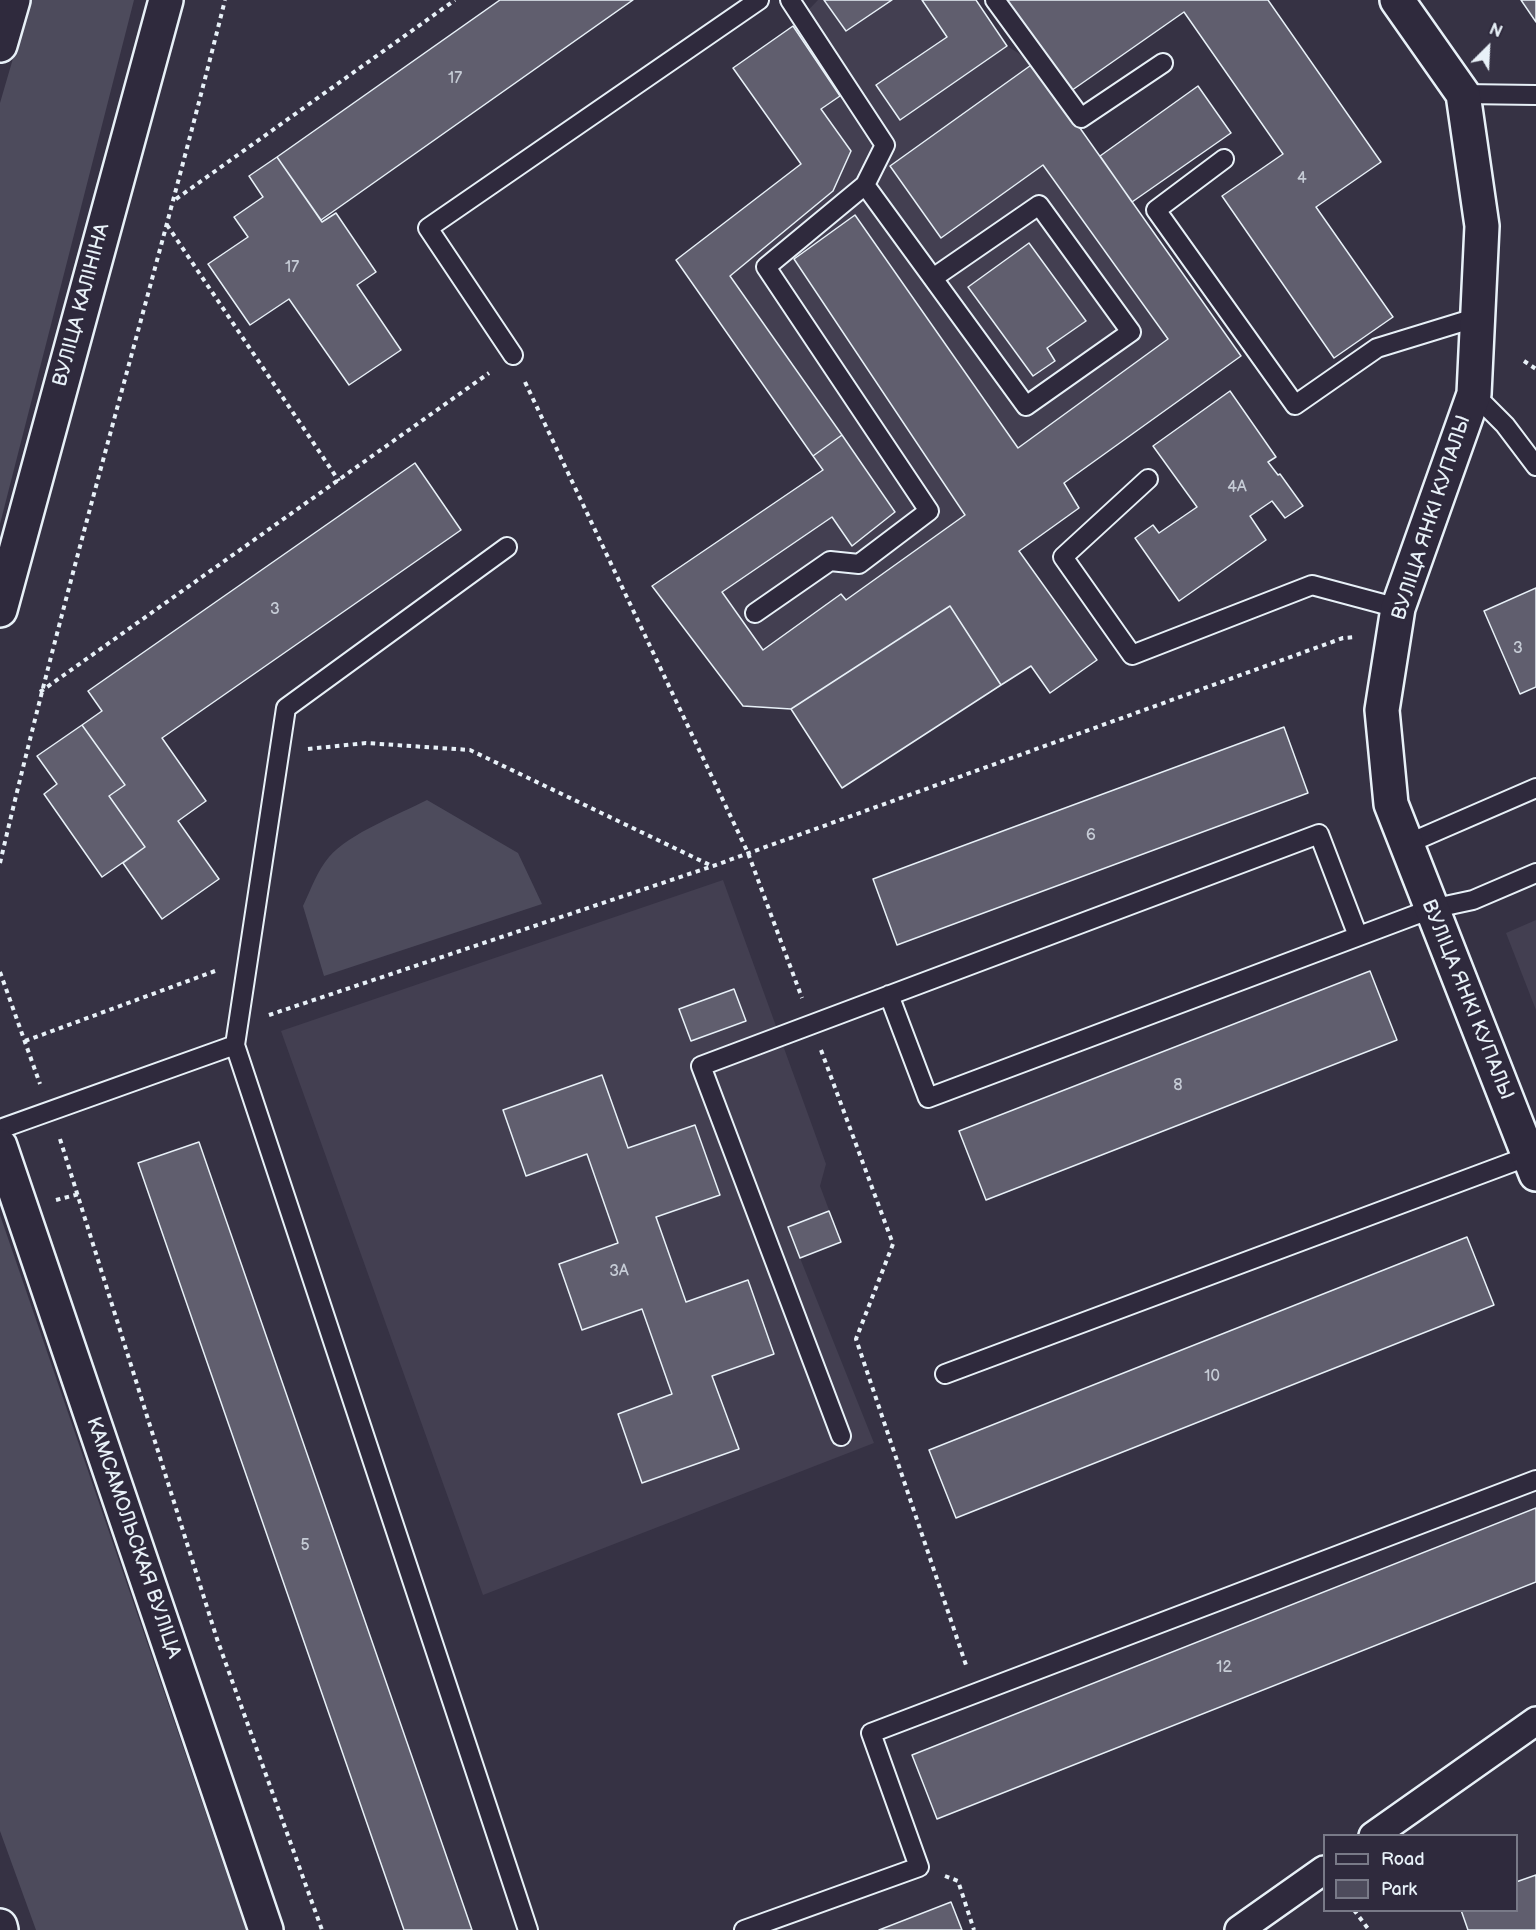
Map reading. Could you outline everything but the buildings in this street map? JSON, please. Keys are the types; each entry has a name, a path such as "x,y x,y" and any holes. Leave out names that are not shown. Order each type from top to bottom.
{"street":[{"path":"0,45 13,0"},
{"name":"ВУЛІЦА КАЛІНІНА","path":"0,610 166,0"},
{"name":"ВУЛІЦА ЯНКІ КУПАЛЫ","path":"1397,0 1463,94 1482,226 1474,394 1396,621 1382,710 1391,804 1532,1165"},
{"name":"КАМСАМОЛЬСКАЯ ВУЛІЦА","path":"0,1146 266,1930"},
{"path":"1376,1834 1536,1721"},
{"path":"1239,1930 1323,1871"}],"lane":[{"path":"513,355 428,228 759,0"},
{"path":"755,613 830,561 859,564 929,511 766,267 865,185 885,145 790,0"},
{"path":"995,0 1081,118 1163,63"},
{"path":"1463,94 1536,95"},
{"path":"1224,159 1156,210 1295,405 1377,348 1478,317"},
{"path":"865,185 1026,406 1131,332 1039,205 933,278"},
{"path":"1474,394 1505,425 1536,466"},
{"path":"1148,479 1063,557 1132,655 1312,585 1396,621"},
{"path":"507,547 286,708 234,1045 528,1930"},
{"path":"1407,844 1536,788"},
{"path":"841,1437 701,1066 1319,834 1358,936"},
{"path":"889,995 928,1098 1431,909 1473,900 1536,873"},
{"path":"0,1129 234,1045"},
{"path":"945,1374 1532,1165"},
{"path":"744,1930 919,1867 872,1733 1536,1480"}],"path":[{"path":"0,863 40,692 166,225 175,199 225,0"},
{"path":"175,199 455,0"},
{"path":"166,225 339,481"},
{"path":"40,692 513,355"},
{"path":"1524,361 1536,369"},
{"path":"237,1026 713,866 1343,638 1396,621"},
{"path":"279,752 366,743 470,750 713,866"},
{"path":"25,1041 248,958"},
{"path":"0,972 79,1194 216,1639 322,1930"},
{"path":"919,1867 958,1881 974,1930"},
{"path":"1355,1912 1369,1930"}],"shaded area":[{"path":"818,0 976,0 1007,46 1034,63 1241,356 1064,483 1019,550 1097,660 1050,693 1031,667 1001,685 950,606 791,709 743,706 652,586 823,470 676,260 801,164 733,68 793,26"},
{"path":"723,880 826,1164 820,1186 841,1242 800,1258 874,1443 483,1595 281,1031"},
{"path":"1536,920 1536,1010 1506,933"}],"green space":[{"path":"30,0 134,0 0,524 0,103"},
{"path":"427,800 518,853 542,904 324,976 303,906 321,868 338,848 349,840"},
{"path":"0,1215 246,1930 36,1930 0,1831"}]}
